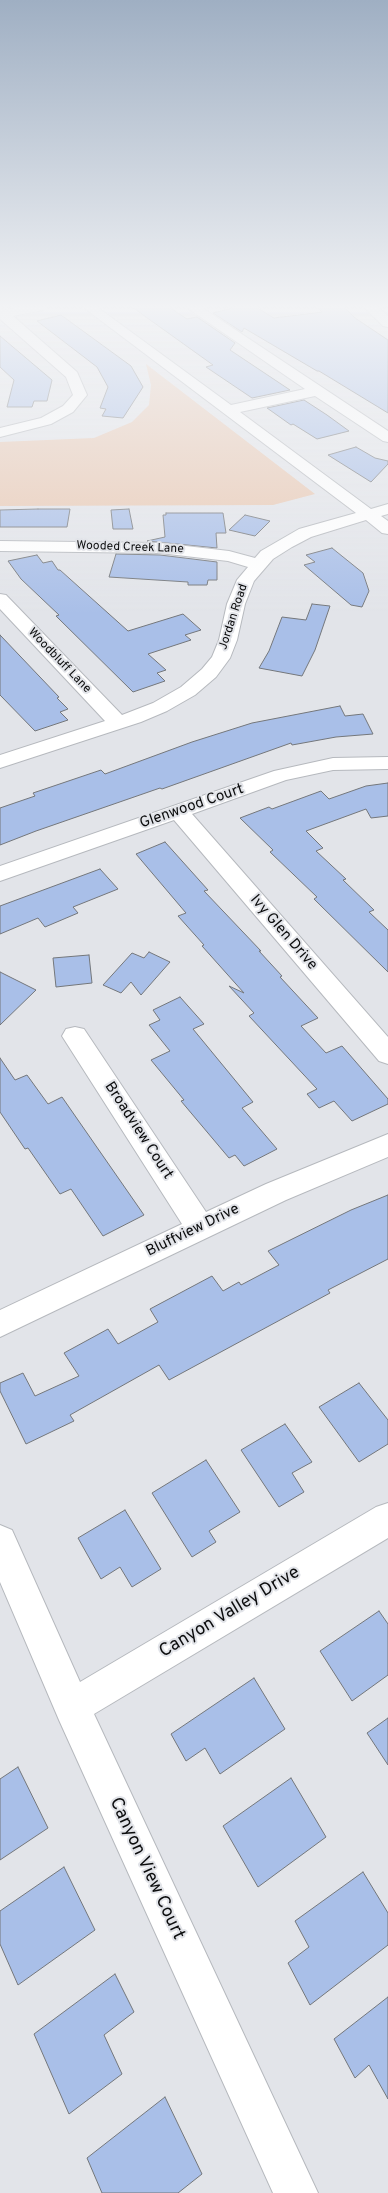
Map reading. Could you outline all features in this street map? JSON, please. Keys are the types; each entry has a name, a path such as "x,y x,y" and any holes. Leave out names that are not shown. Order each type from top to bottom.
{"street":[{"path":"0,433 46,421 67,409"},
{"path":"344,409 388,438"},
{"path":"230,410 388,529"},
{"name":"Jordan Road","path":"0,762 118,723 160,707 188,691 209,673 221,658 228,640 236,604 246,580 258,564 276,549 305,533 388,509"},
{"name":"Wooded Creek Lane","path":"0,546 160,548 229,556 258,564"},
{"name":"Woodbluff Lane","path":"0,599 118,723"},
{"name":"Glenwood Court","path":"0,874 281,775 333,764 388,763"},
{"name":"Ivy Glen Drive","path":"178,811 388,1054"},
{"name":"Broadview Court","path":"75,1036 200,1227"},
{"name":"Bluffview Drive","path":"0,1324 200,1227 276,1192 388,1145"},
{"name":"Canyon Valley Drive","path":"72,1707 388,1519"},
{"name":"Canyon View Court","path":"0,1542 72,1707 296,2193"}],"shaded area":[{"path":"145,409 205,409 315,494 273,505 0,506 0,442 94,438 132,422"}],"building":[{"path":"106,409 129,409 123,418 102,416"},
{"path":"269,409 318,409 349,431 317,439 293,424 291,425"},
{"path":"356,447 375,458 388,461 388,464 371,482 328,455"},
{"path":"70,509 67,527 0,527 0,510"},
{"path":"129,509 133,529 113,529 111,510"},
{"path":"166,513 223,513 226,533 216,533 217,548 147,541 165,537 163,515 166,515"},
{"path":"245,515 270,521 255,536 229,530"},
{"path":"332,548 363,573 369,591 362,607 351,605 304,565 315,562 306,555"},
{"path":"116,554 160,555 217,562 217,580 208,580 207,585 188,585 188,582 109,577"},
{"path":"37,555 43,563 52,561 58,570 128,631 183,614 201,630 185,635 191,640 148,654 166,670 157,673 165,681 133,692 56,616 59,615 21,579 8,561"},
{"path":"312,604 330,606 315,650 302,676 259,668 269,651 282,617 306,620"},
{"path":"0,635 59,697 57,698 68,709 60,712 68,720 35,731 0,695"},
{"path":"340,706 345,716 363,714 373,734 336,737 292,745 291,743 0,845 0,808 35,796 33,793 101,770 105,774 192,742 252,723"},
{"path":"388,783 388,816 371,818 366,809 306,831 323,848 316,851 346,879 343,880 374,910 369,912 388,930 388,972 314,899 317,897 270,852 273,850 240,818 269,807 272,809 321,791 329,799 366,786"},
{"path":"165,842 208,890 204,891 261,951 259,951 282,976 280,977 318,1018 301,1026 326,1053 342,1046 388,1099 388,1104 352,1121 334,1101 319,1108 307,1094 317,1089 249,1016 254,1013 229,986 244,993 178,916 186,913 136,854"},
{"path":"100,869 118,889 73,907 78,913 45,927 38,918 0,934 0,906"},
{"path":"149,952 170,962 141,995 131,982 121,993 103,985 132,953 144,958"},
{"path":"89,955 92,983 56,987 53,958"},
{"path":"0,972 36,990 0,1025"},
{"path":"180,997 204,1024 193,1029 253,1102 242,1108 277,1149 244,1166 235,1155 229,1158 181,1101 184,1100 151,1060 170,1051 149,1025 160,1020 153,1010"},
{"path":"0,1058 15,1080 27,1075 48,1104 62,1097 144,1215 103,1236 71,1189 60,1194 28,1148 25,1149 0,1112"},
{"path":"388,1195 388,1259 328,1290 330,1293 169,1380 159,1365 70,1415 74,1421 26,1444 0,1391 0,1383 23,1373 35,1396 79,1376 64,1353 108,1329 118,1344 158,1322 150,1309 212,1276 223,1291 239,1282 241,1285 279,1265 268,1251 351,1210"},
{"path":"359,1383 388,1420 388,1444 359,1462 319,1407"},
{"path":"285,1424 312,1462 292,1473 304,1492 279,1507 241,1450"},
{"path":"206,1460 240,1512 209,1531 216,1542 192,1557 152,1493"},
{"path":"125,1510 161,1569 132,1587 120,1567 101,1579 78,1538"},
{"path":"379,1611 388,1624 388,1675 352,1701 320,1651"},
{"path":"254,1678 285,1729 220,1774 205,1748 186,1761 171,1734"},
{"path":"388,1718 388,1765 367,1733"},
{"path":"18,1767 48,1828 0,1860 0,1779"},
{"path":"291,1778 326,1837 258,1887 223,1826"},
{"path":"64,1867 95,1930 18,1985 0,1944 0,1911"},
{"path":"363,1872 388,1913 388,1945 310,2005 288,1963 309,1947 295,1921"},
{"path":"115,1974 134,2012 104,2035 122,2074 69,2114 34,2034"},
{"path":"388,1997 388,2099 369,2065 355,2078 334,2039"},
{"path":"165,2097 202,2174 178,2193 102,2193 87,2158"}]}
